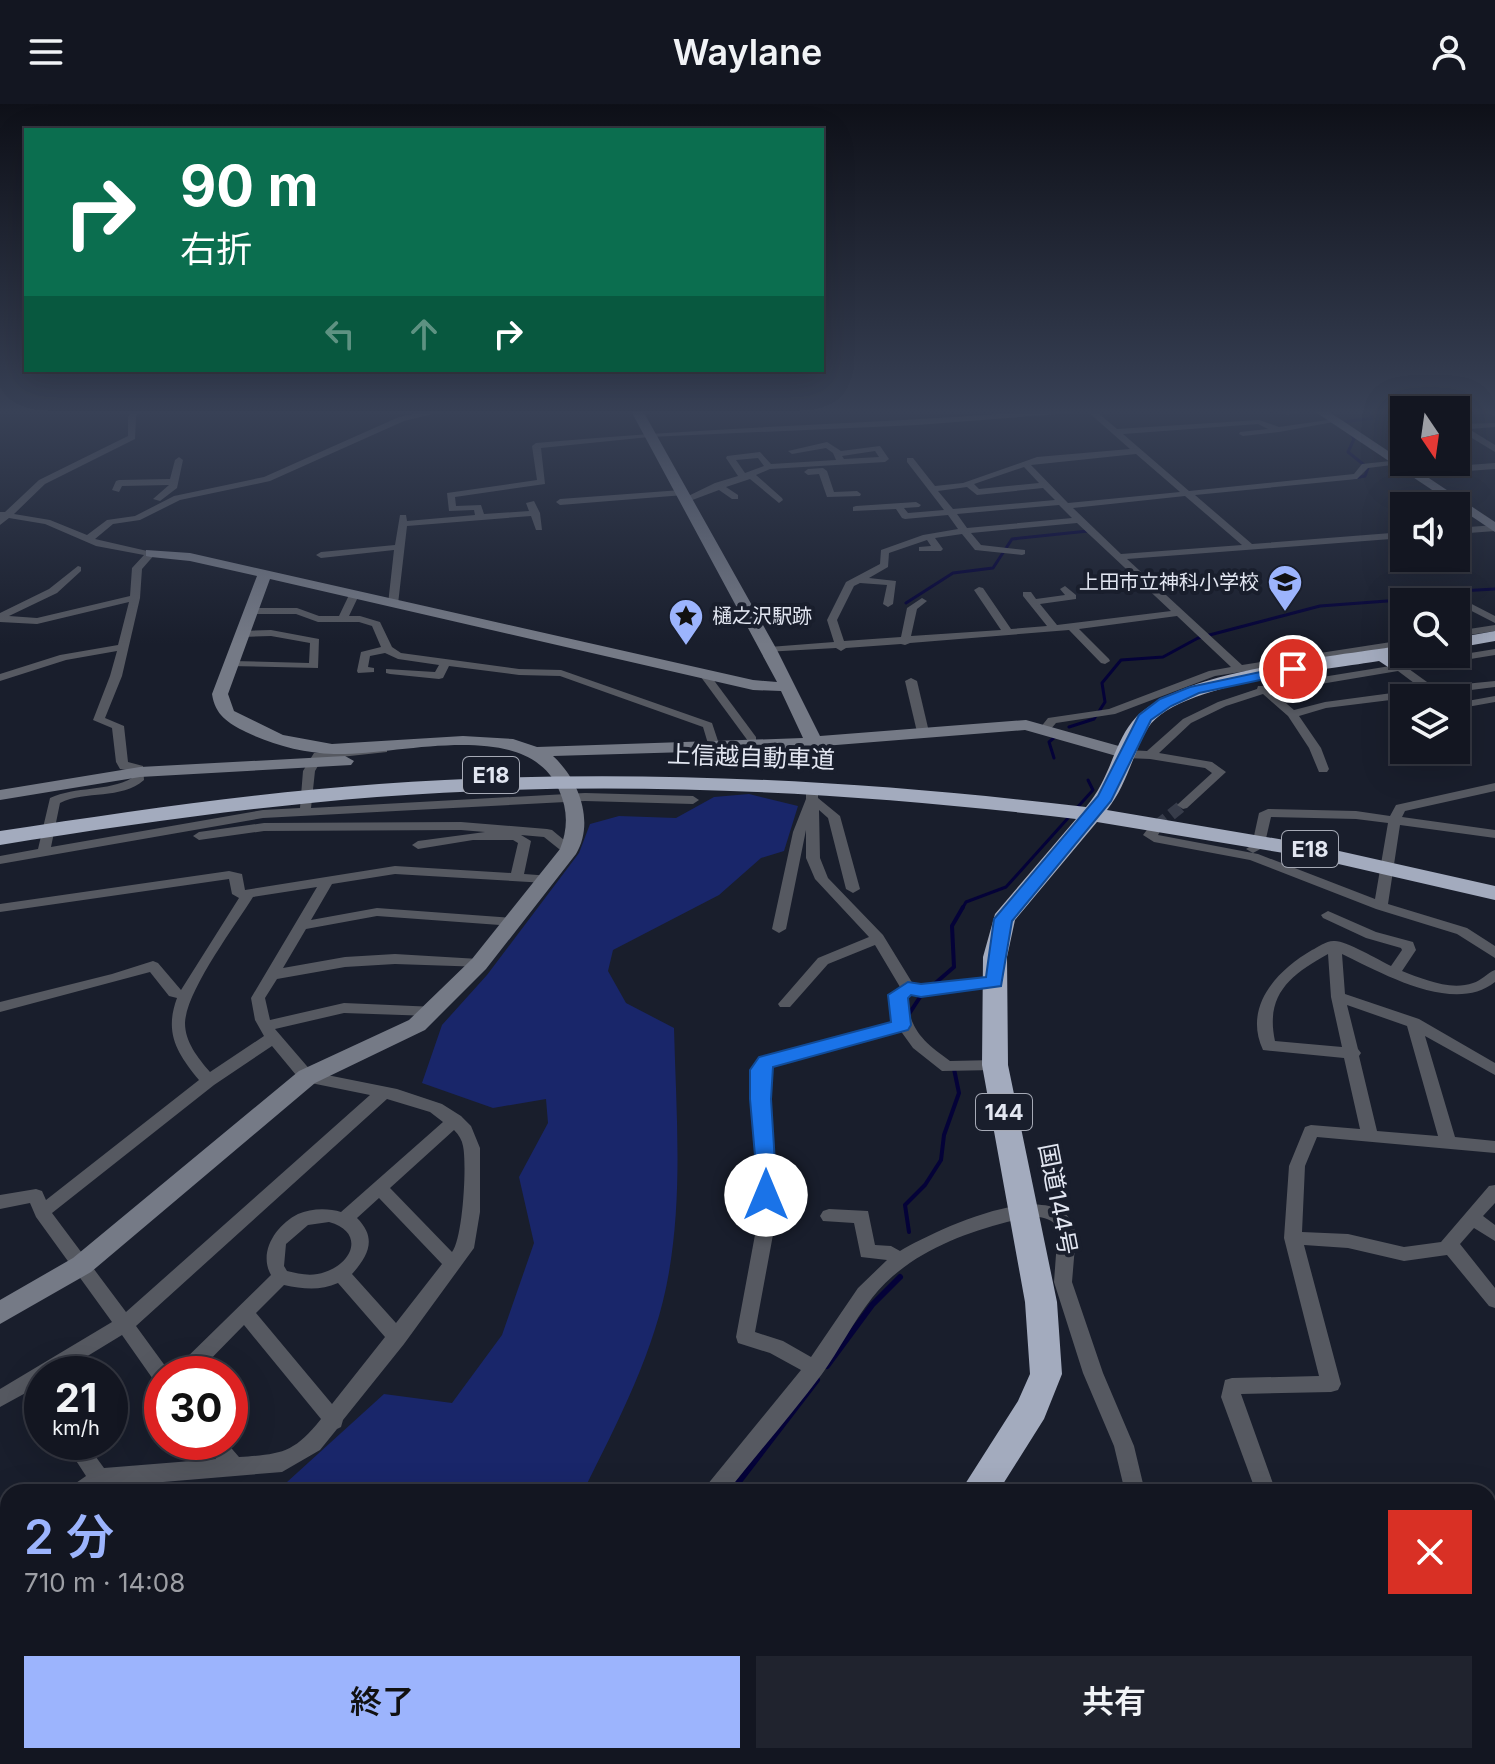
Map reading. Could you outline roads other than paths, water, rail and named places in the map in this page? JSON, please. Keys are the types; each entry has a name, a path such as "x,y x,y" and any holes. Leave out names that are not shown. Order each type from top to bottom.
{"highway":[{"path":"1470,640 1495,636"},
{"path":"1470,648 1495,644"},
{"name":"国道144号","path":"983,1484 1032,1409 1046,1374 1041,1302 995,1065 995,982 998,932 1003,919 1139,755 1144,730 1165,714 1205,696 1253,681 1390,660"},
{"name":"国道144号","path":"1139,755 1145,718 1166,703 1195,690 1248,677 1390,660"},
{"name":"上信越自動車道","path":"0,829 172,803 309,787 513,774 772,774 984,793 1278,832 1495,880"},
{"name":"上信越自動車道","path":"0,838 169,812 308,796 516,782 733,781 984,793"},
{"name":"上信越自動車道","path":"1123,811 1355,859 1495,894"}],"street":[{"path":"3,517 35,488"},
{"path":"122,519 170,488"},
{"path":"87,540 110,522 137,518 177,498 222,488"},
{"path":"480,516 478,507 452,509 450,495 496,488"},
{"path":"678,488 769,650 814,742 813,769"},
{"path":"560,502 683,497 708,488"},
{"path":"723,488 735,497"},
{"path":"766,488 779,500"},
{"path":"828,488 830,495 857,494"},
{"path":"931,489 935,488"},
{"path":"973,488 977,492 1012,488"},
{"path":"1049,488 1177,613 1292,714 1315,748 1323,769"},
{"path":"1181,488 1250,547"},
{"path":"898,506 905,516 1239,488"},
{"path":"1437,488 1495,528"},
{"path":"931,489 978,548 1022,552"},
{"path":"856,509 916,505"},
{"path":"393,604 403,521 480,516 533,508 539,528"},
{"path":"3,517 47,522 87,540 265,574 753,685 786,687"},
{"path":"841,648 832,620 854,580 885,565 884,552 896,546 931,539 952,539 967,532 1079,520"},
{"path":"1470,530 1495,528"},
{"path":"1121,557 1390,536"},
{"path":"922,549 938,549 931,539"},
{"path":"321,555 400,547"},
{"path":"140,772 139,769 124,766 118,726 99,720 123,647 135,598 137,568 151,553"},
{"path":"0,627 4,619 53,591 78,569"},
{"path":"265,574 220,701 222,708 234,718 282,740 310,747 383,749"},
{"path":"854,580 892,583 888,604"},
{"path":"1055,629 1030,598 1072,597 1065,589"},
{"path":"979,590 1008,633"},
{"path":"342,620 354,595"},
{"path":"4,619 47,619 135,598"},
{"path":"905,642 912,608 922,601"},
{"path":"1470,606 1495,620"},
{"path":"251,611 297,611 318,619 360,619 376,624 387,649 398,656 519,672 561,673 598,683 639,704 708,725 713,744"},
{"path":"769,650 841,648 1055,629 1177,613"},
{"path":"1072,627 1105,661"},
{"path":"1470,632 1495,628"},
{"path":"232,664 314,666 315,641 271,633 243,634"},
{"path":"0,678 64,657 123,647"},
{"path":"1253,681 1390,647"},
{"path":"370,670 362,671 365,654 387,649"},
{"path":"1470,654 1495,652"},
{"path":"382,682 398,656"},
{"path":"1046,728 1052,720 1111,712 1201,676 1253,681 1390,661"},
{"path":"390,671 439,676 445,663"},
{"path":"1410,668 1425,684"},
{"path":"703,673 752,739"},
{"path":"911,681 912,692 921,707 923,732"},
{"path":"1470,688 1493,686"},
{"path":"1292,714 1325,705 1390,696"},
{"path":"1470,703 1495,699"},
{"path":"0,795 140,772 311,767 713,744 814,742 1006,725 1046,728 1139,755 1208,765 1220,772 1183,805"},
{"path":"0,1313 82,1265 307,1077 417,1025 479,964 569,850 576,830 574,805 557,769 531,749 498,742 430,744 318,756 311,767 304,809"},
{"path":"140,772 132,784 72,793 54,801 45,848 49,859 241,829 340,826 528,829 547,833 569,850"},
{"path":"1381,904 1394,822 1400,808 1495,787"},
{"path":"812,795 813,858 822,879 838,901 878,938 920,989"},
{"path":"812,795 834,816 853,889"},
{"path":"779,929 799,832 812,795"},
{"path":"0,860 45,848 304,809 585,797 693,800"},
{"path":"1242,853 1244,848 1258,847 1263,816 1296,813 1495,834"},
{"path":"1157,826 1149,835 1154,838 1242,853 1462,931 1495,953"},
{"path":"418,845 494,835 519,837 525,841 525,854 517,877"},
{"path":"0,908 229,875 237,877 239,894 395,870 546,879"},
{"path":"91,1484 99,1478 282,1463 313,1444 334,1421 465,1248 473,1182 472,1148 465,1130 436,1108 307,1077 269,1032 258,998 328,880"},
{"path":"208,1081 187,1056 177,1018 183,995 248,894"},
{"path":"301,926 377,912 512,922"},
{"path":"1328,915 1371,935 1408,945 1409,950 1395,971"},
{"path":"785,1004 823,961 878,938"},
{"path":"1334,945 1338,997 1370,1136"},
{"path":"1353,1053 1268,1046 1263,1016 1270,998 1303,959 1334,945 1440,990 1462,992 1480,990 1495,975"},
{"path":"272,975 345,962 395,959 479,964"},
{"path":"0,1007 36,996 113,982 153,966 174,993 183,995"},
{"path":"995,982 920,989 898,995 901,1025 951,1067 995,1065"},
{"path":"1338,997 1414,1023 1495,1070"},
{"path":"42,1212 269,1032 344,1008 431,1011"},
{"path":"1414,1023 1448,1142"},
{"path":"815,1368 776,1347 745,1337 766,1224 767,1165 761,1070 766,1062 901,1025"},
{"path":"80,1356 125,1324 382,1094"},
{"path":"346,1218 455,1120"},
{"path":"1263,1484 1231,1397 1232,1386 1331,1384 1293,1238 1297,1166 1311,1131 1495,1147"},
{"path":"380,1188 453,1264"},
{"path":"1293,1238 1348,1241 1404,1254 1446,1248 1495,1191"},
{"path":"0,1202 36,1196 42,1212 148,1356"},
{"path":"721,1484 815,1368 877,1279 899,1261 969,1228 1024,1212 1047,1210 1059,1215 1067,1225 1069,1237 1061,1266 1061,1279 1076,1311 1108,1413 1124,1440 1134,1470 1135,1484"},
{"path":"318,1216 346,1218 356,1227 360,1249 356,1260 341,1274 310,1283 281,1277 275,1266 274,1253 278,1241 288,1229 318,1216"},
{"path":"829,1216 862,1216 867,1252 891,1253 899,1261"},
{"path":"1472,1217 1495,1234"},
{"path":"1449,1244 1495,1301"},
{"path":"341,1274 397,1338"},
{"path":"201,1356 281,1277"},
{"path":"245,1313 334,1421"},
{"path":"0,1399 24,1391"},
{"path":"86,1460 99,1478"},
{"path":"229,1460 235,1468"}],"waterway":[{"path":"906,603 953,573 993,568 1012,539 1088,531"},
{"path":"1069,727 1094,719 1105,702 1102,683 1121,660 1163,657 1198,638 1320,606 1414,599 1424,593 1495,589"},
{"path":"1054,758 1049,742 1055,737"},
{"path":"1075,810 1093,790 1088,780"},
{"path":"962,909 966,902 1006,887 1069,817"},
{"path":"932,986 954,967 952,926 963,907"},
{"path":"907,1017 922,994"},
{"path":"909,1232 905,1205 925,1185 941,1160 944,1135 959,1093 954,1069"},
{"path":"827,1366 872,1305 900,1277"},
{"path":"737,1484 817,1380"}],"tunnel":[{"path":"1157,826 1183,805"}],"place":[{"name":"上田市立神科小学校","path":"1285,613"},
{"name":"樋之沢駅跡","path":"686,647"}]}
